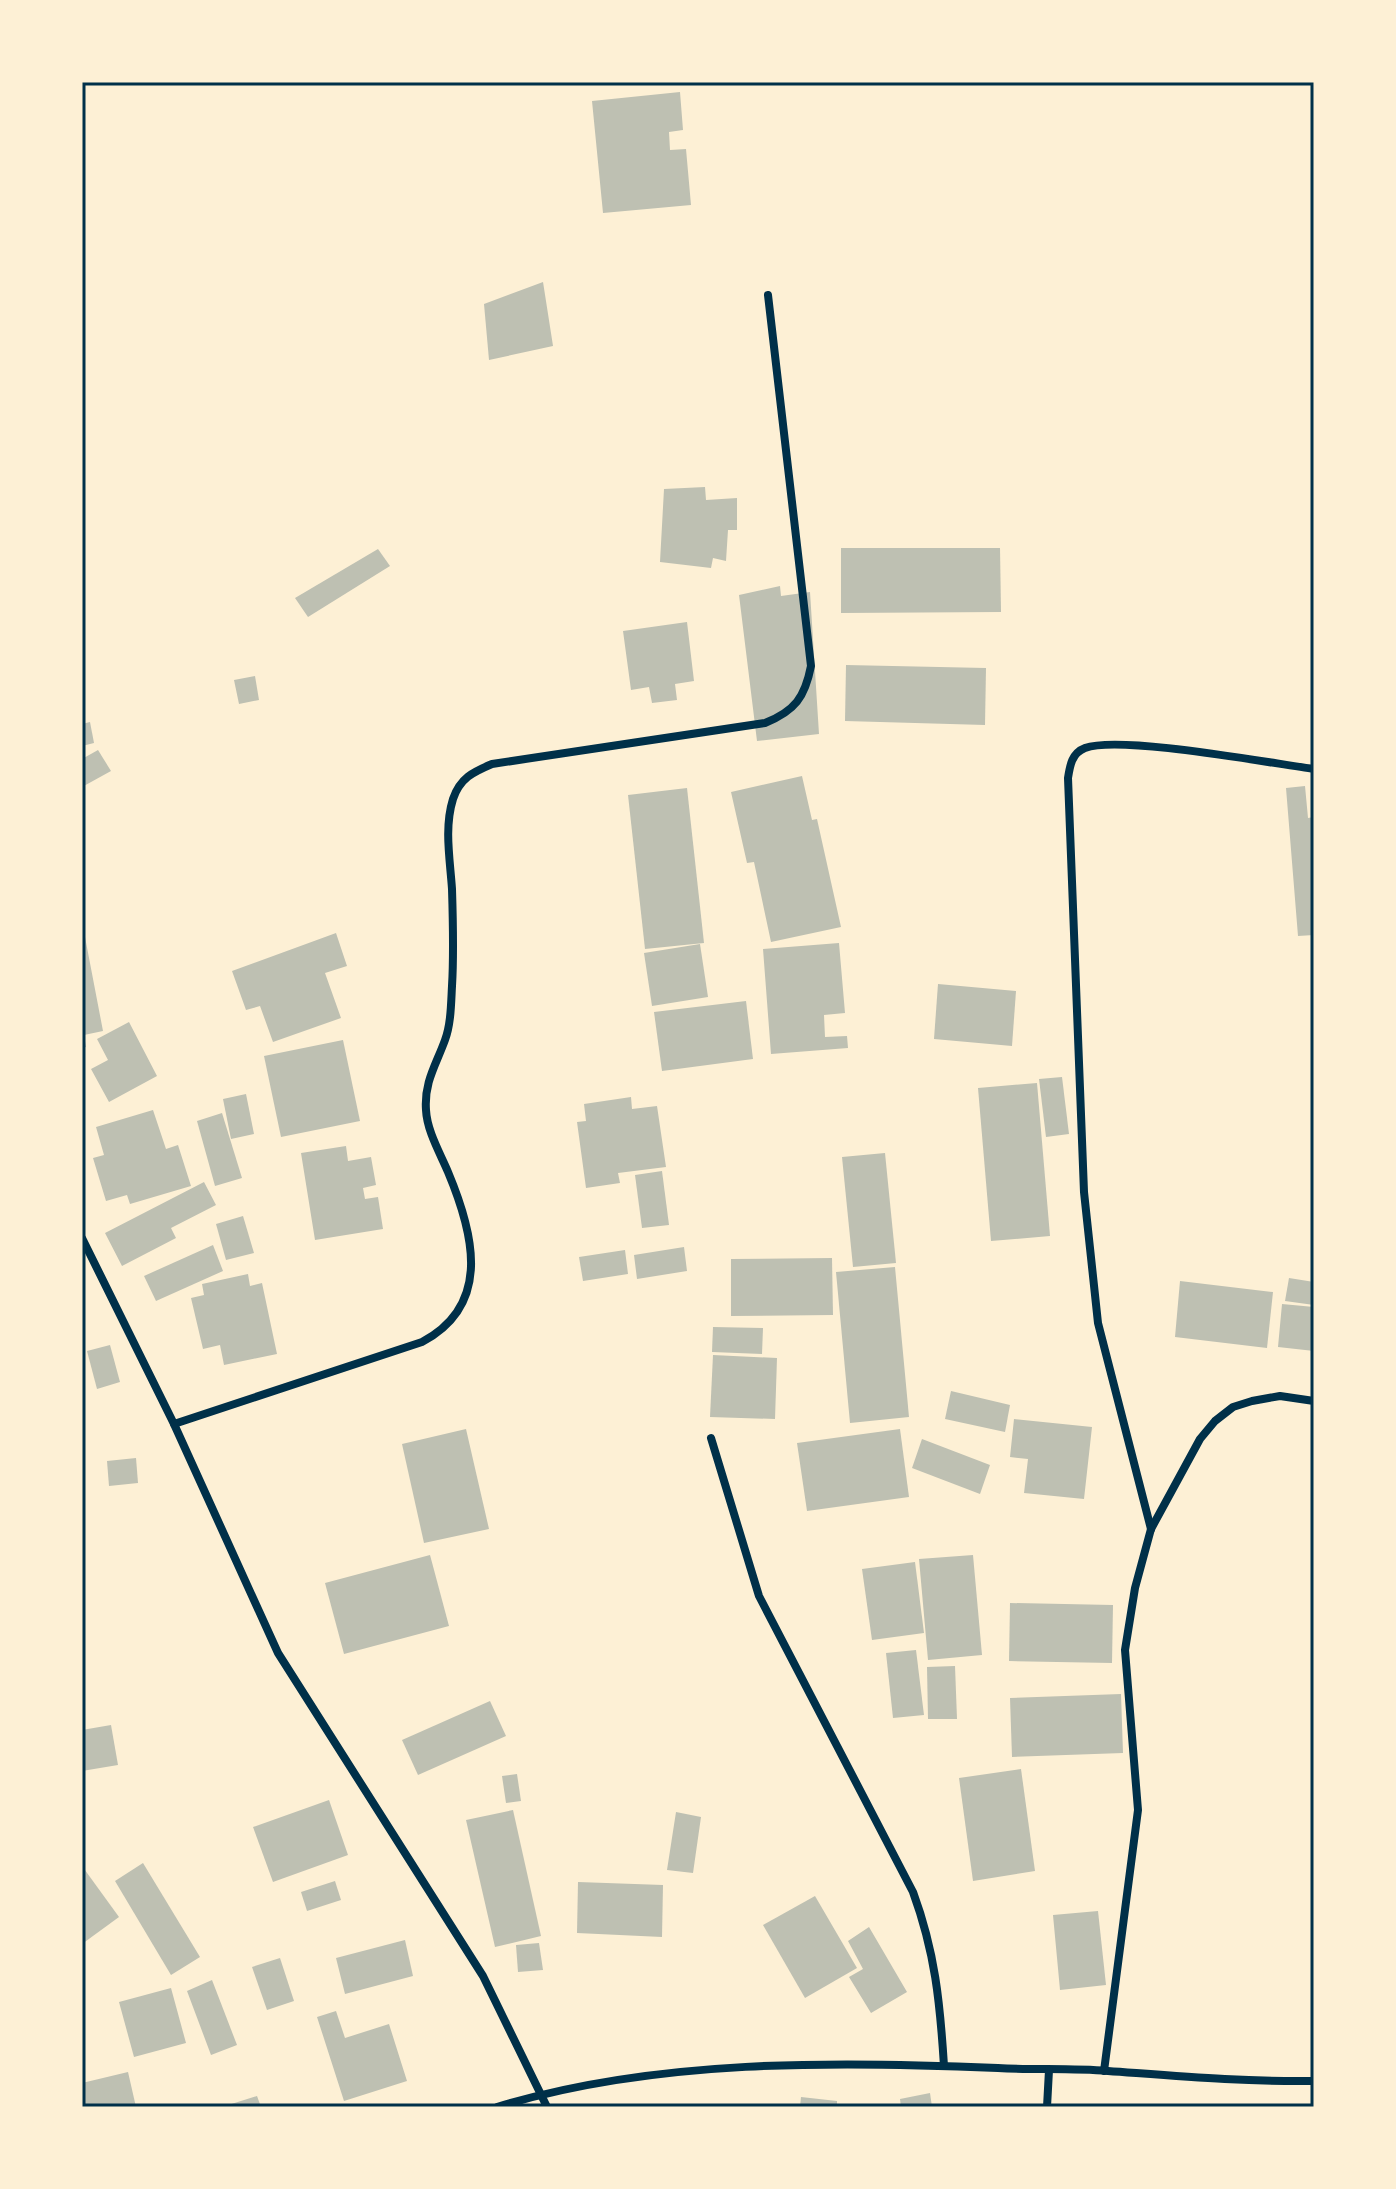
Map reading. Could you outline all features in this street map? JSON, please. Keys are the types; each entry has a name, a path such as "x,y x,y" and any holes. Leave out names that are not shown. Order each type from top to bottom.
{"street":[{"path":"174,1424 422,1342 441,1332 460,1312 471,1282 467,1226 429,1127 425,1099 428,1076 445,1039 449,1022 454,942 448,826 454,797 466,775 492,764 765,723 786,715 803,695 811,666 768,295"},
{"path":"1151,1529 1106,1365 1084,1192 1068,778 1072,758 1082,749 1119,744 1314,769"},
{"path":"82,1238 174,1424 278,1653 483,1976 547,2107"},
{"path":"1104,2071 1138,1810 1125,1650 1135,1588 1151,1529 1200,1439 1215,1421 1233,1407 1252,1401 1280,1396 1314,1401"},
{"path":"711,1438 759,1596 913,1892 931,1943 940,1992 944,2066"},
{"path":"497,2107 540,2094 723,2068 944,2066 1104,2071 1229,2082 1314,2081"},
{"path":"1047,2107 1049,2070"}],"building":[{"path":"680,92 683,130 669,132 670,150 686,149 691,205 603,213 592,101"},
{"path":"543,282 553,346 489,360 484,304"},
{"path":"705,487 706,500 737,498 737,530 728,530 726,561 713,558 711,568 660,562 664,489"},
{"path":"841,548 1000,548 1001,612 841,613"},
{"path":"378,549 390,566 308,617 295,598"},
{"path":"780,586 781,596 810,592 819,734 757,741 739,595"},
{"path":"687,622 694,681 675,684 677,700 652,703 649,687 631,690 623,631"},
{"path":"846,665 986,668 985,725 845,721"},
{"path":"255,676 259,700 239,704 234,680"},
{"path":"90,722 94,743 82,746 82,724"},
{"path":"98,750 111,771 82,787 82,759"},
{"path":"802,776 812,820 817,819 841,927 771,942 754,862 747,863 731,792"},
{"path":"1305,786 1308,818 1314,817 1314,935 1298,936 1286,788"},
{"path":"687,788 704,943 645,949 628,795"},
{"path":"336,933 347,966 325,973 341,1018 273,1042 260,1006 246,1010 232,971"},
{"path":"85,937 103,1031 84,1035 86,1047 82,1048"},
{"path":"839,943 845,1013 824,1015 825,1037 847,1036 848,1048 771,1054 763,949"},
{"path":"700,944 708,997 652,1006 644,953"},
{"path":"938,984 1016,991 1012,1046 934,1039"},
{"path":"746,1001 753,1059 662,1071 654,1012"},
{"path":"129,1022 157,1076 109,1102 91,1069 108,1060 97,1039"},
{"path":"343,1040 360,1121 281,1137 264,1056"},
{"path":"1062,1077 1069,1134 1046,1137 1039,1079"},
{"path":"1037,1083 1050,1236 991,1241 978,1088"},
{"path":"246,1094 254,1134 231,1139 223,1099"},
{"path":"631,1097 632,1109 657,1106 666,1167 618,1173 620,1183 586,1188 577,1122 586,1121 584,1104"},
{"path":"153,1110 166,1149 178,1145 191,1186 130,1204 127,1195 106,1201 93,1158 104,1155 96,1127"},
{"path":"222,1113 242,1178 215,1186 197,1121"},
{"path":"346,1146 348,1161 371,1157 376,1185 363,1188 365,1199 378,1197 383,1229 315,1240 301,1153"},
{"path":"885,1153 896,1263 853,1267 842,1157"},
{"path":"662,1171 669,1225 642,1228 635,1175"},
{"path":"204,1182 216,1205 171,1228 176,1238 122,1266 105,1233"},
{"path":"243,1216 254,1253 226,1260 216,1224"},
{"path":"213,1245 223,1271 156,1301 144,1276"},
{"path":"684,1247 687,1271 637,1279 634,1255"},
{"path":"625,1250 628,1274 583,1281 579,1257"},
{"path":"832,1258 833,1315 731,1316 731,1259"},
{"path":"895,1267 909,1417 850,1423 836,1272"},
{"path":"248,1274 250,1286 262,1283 277,1354 224,1365 220,1345 203,1349 191,1298 204,1295 202,1284"},
{"path":"1289,1278 1314,1282 1314,1305 1285,1301"},
{"path":"1180,1281 1273,1292 1267,1348 1175,1337"},
{"path":"1282,1304 1314,1307 1314,1351 1278,1347"},
{"path":"713,1327 763,1328 762,1354 712,1352"},
{"path":"110,1345 120,1382 97,1389 87,1351"},
{"path":"713,1355 777,1358 775,1419 710,1417"},
{"path":"951,1391 1010,1405 1005,1432 945,1419"},
{"path":"1014,1419 1092,1427 1084,1499 1024,1493 1028,1459 1010,1457"},
{"path":"466,1429 489,1529 424,1543 402,1444"},
{"path":"900,1429 909,1497 807,1511 797,1443"},
{"path":"922,1439 990,1465 980,1494 912,1468"},
{"path":"136,1458 138,1483 109,1486 107,1461"},
{"path":"430,1555 449,1626 344,1654 325,1583"},
{"path":"973,1555 982,1655 928,1660 919,1559"},
{"path":"915,1562 924,1633 872,1640 862,1569"},
{"path":"1010,1603 1113,1605 1112,1663 1009,1661"},
{"path":"916,1650 924,1715 893,1718 886,1653"},
{"path":"955,1666 957,1719 928,1719 927,1667"},
{"path":"1121,1694 1123,1753 1012,1757 1010,1698"},
{"path":"490,1701 506,1736 418,1775 402,1740"},
{"path":"111,1725 118,1765 82,1771 82,1730"},
{"path":"1021,1769 1035,1871 973,1881 959,1778"},
{"path":"517,1774 521,1801 506,1803 502,1776"},
{"path":"329,1800 348,1855 273,1882 253,1827"},
{"path":"513,1810 541,1936 495,1947 466,1820"},
{"path":"676,1812 701,1817 693,1873 667,1870"},
{"path":"143,1863 200,1957 171,1975 115,1881"},
{"path":"82,1866 119,1917 82,1944"},
{"path":"335,1881 341,1900 307,1911 301,1892"},
{"path":"578,1882 663,1885 662,1937 577,1933"},
{"path":"815,1896 857,1968 805,1998 763,1925"},
{"path":"1098,1911 1106,1985 1060,1990 1053,1915"},
{"path":"869,1927 907,1992 871,2013 849,1977 863,1969 848,1941"},
{"path":"405,1940 413,1976 345,1994 336,1958"},
{"path":"539,1943 543,1970 518,1972 516,1945"},
{"path":"280,1958 294,2001 267,2010 252,1967"},
{"path":"212,1980 237,2045 211,2055 187,1991"},
{"path":"171,1988 186,2043 134,2057 119,2002"},
{"path":"336,2011 345,2038 389,2024 407,2081 344,2101 317,2017"},
{"path":"128,2072 136,2107 82,2107 82,2083"},
{"path":"930,2093 932,2107 901,2107 900,2099"},
{"path":"257,2096 261,2107 225,2107 225,2106"},
{"path":"801,2097 837,2101 837,2107 800,2107"}]}
